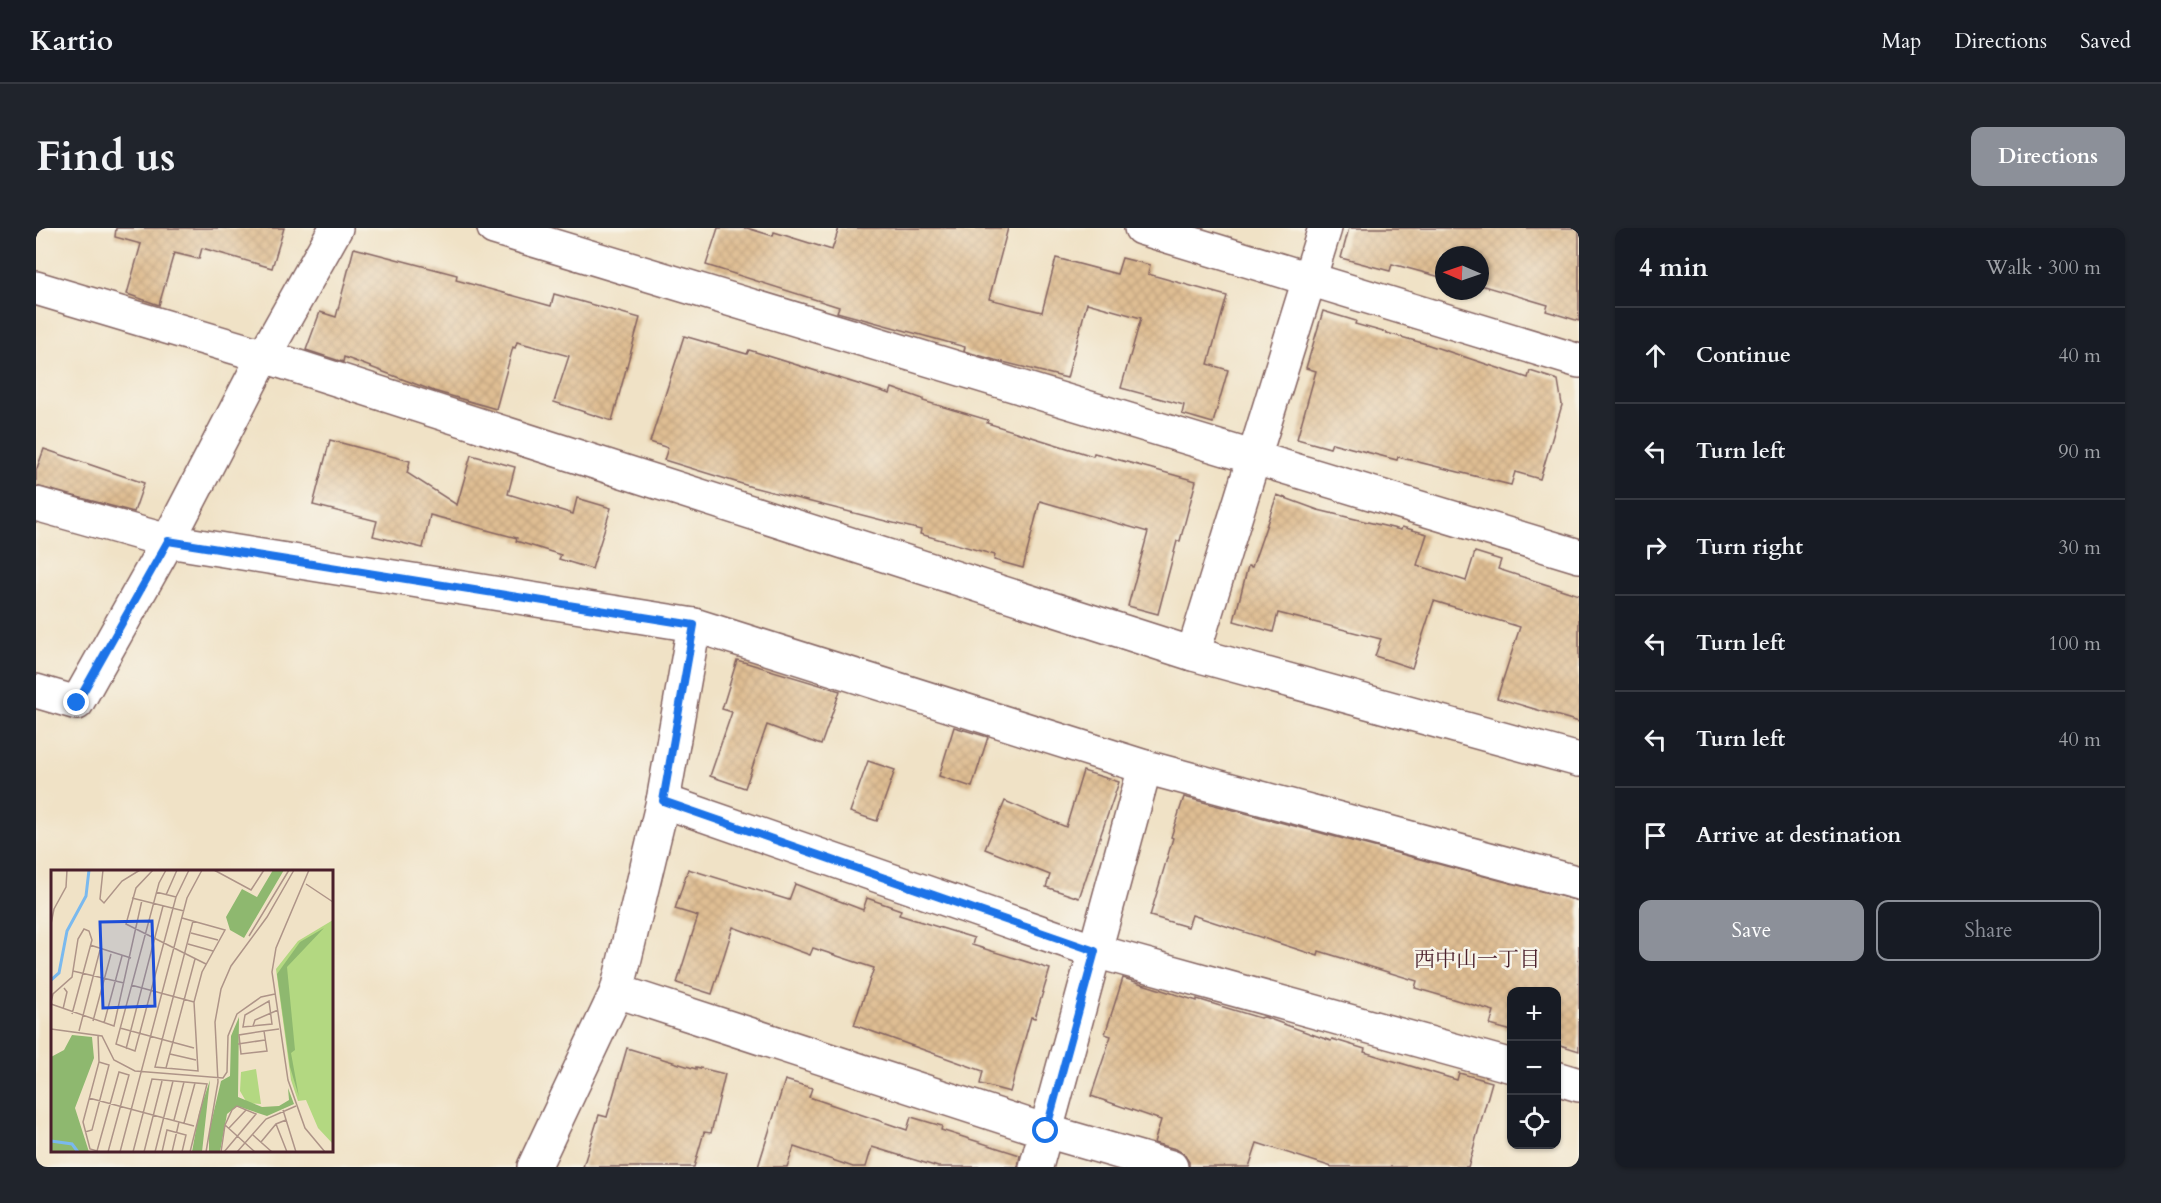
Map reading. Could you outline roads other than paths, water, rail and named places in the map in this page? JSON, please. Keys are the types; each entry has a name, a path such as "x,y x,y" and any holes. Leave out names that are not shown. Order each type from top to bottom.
{"street":[{"path":"36,691 77,703 168,541 264,356 336,228"},
{"path":"494,228 1579,556"},
{"path":"1141,228 1579,361"},
{"path":"1193,654 1324,228"},
{"path":"36,288 264,356 1193,654 1579,760"},
{"path":"36,504 168,541 694,625 1145,767 1579,883"},
{"path":"534,1167 617,991 663,801 694,625"},
{"path":"1036,1167 1145,767"},
{"path":"663,801 1095,951 1507,1065"},
{"path":"617,991 1046,1131 1171,1167"},
{"path":"1561,1079 1579,1084"}],"district":[{"name":"西中山一丁目","path":"1477,959"}]}
